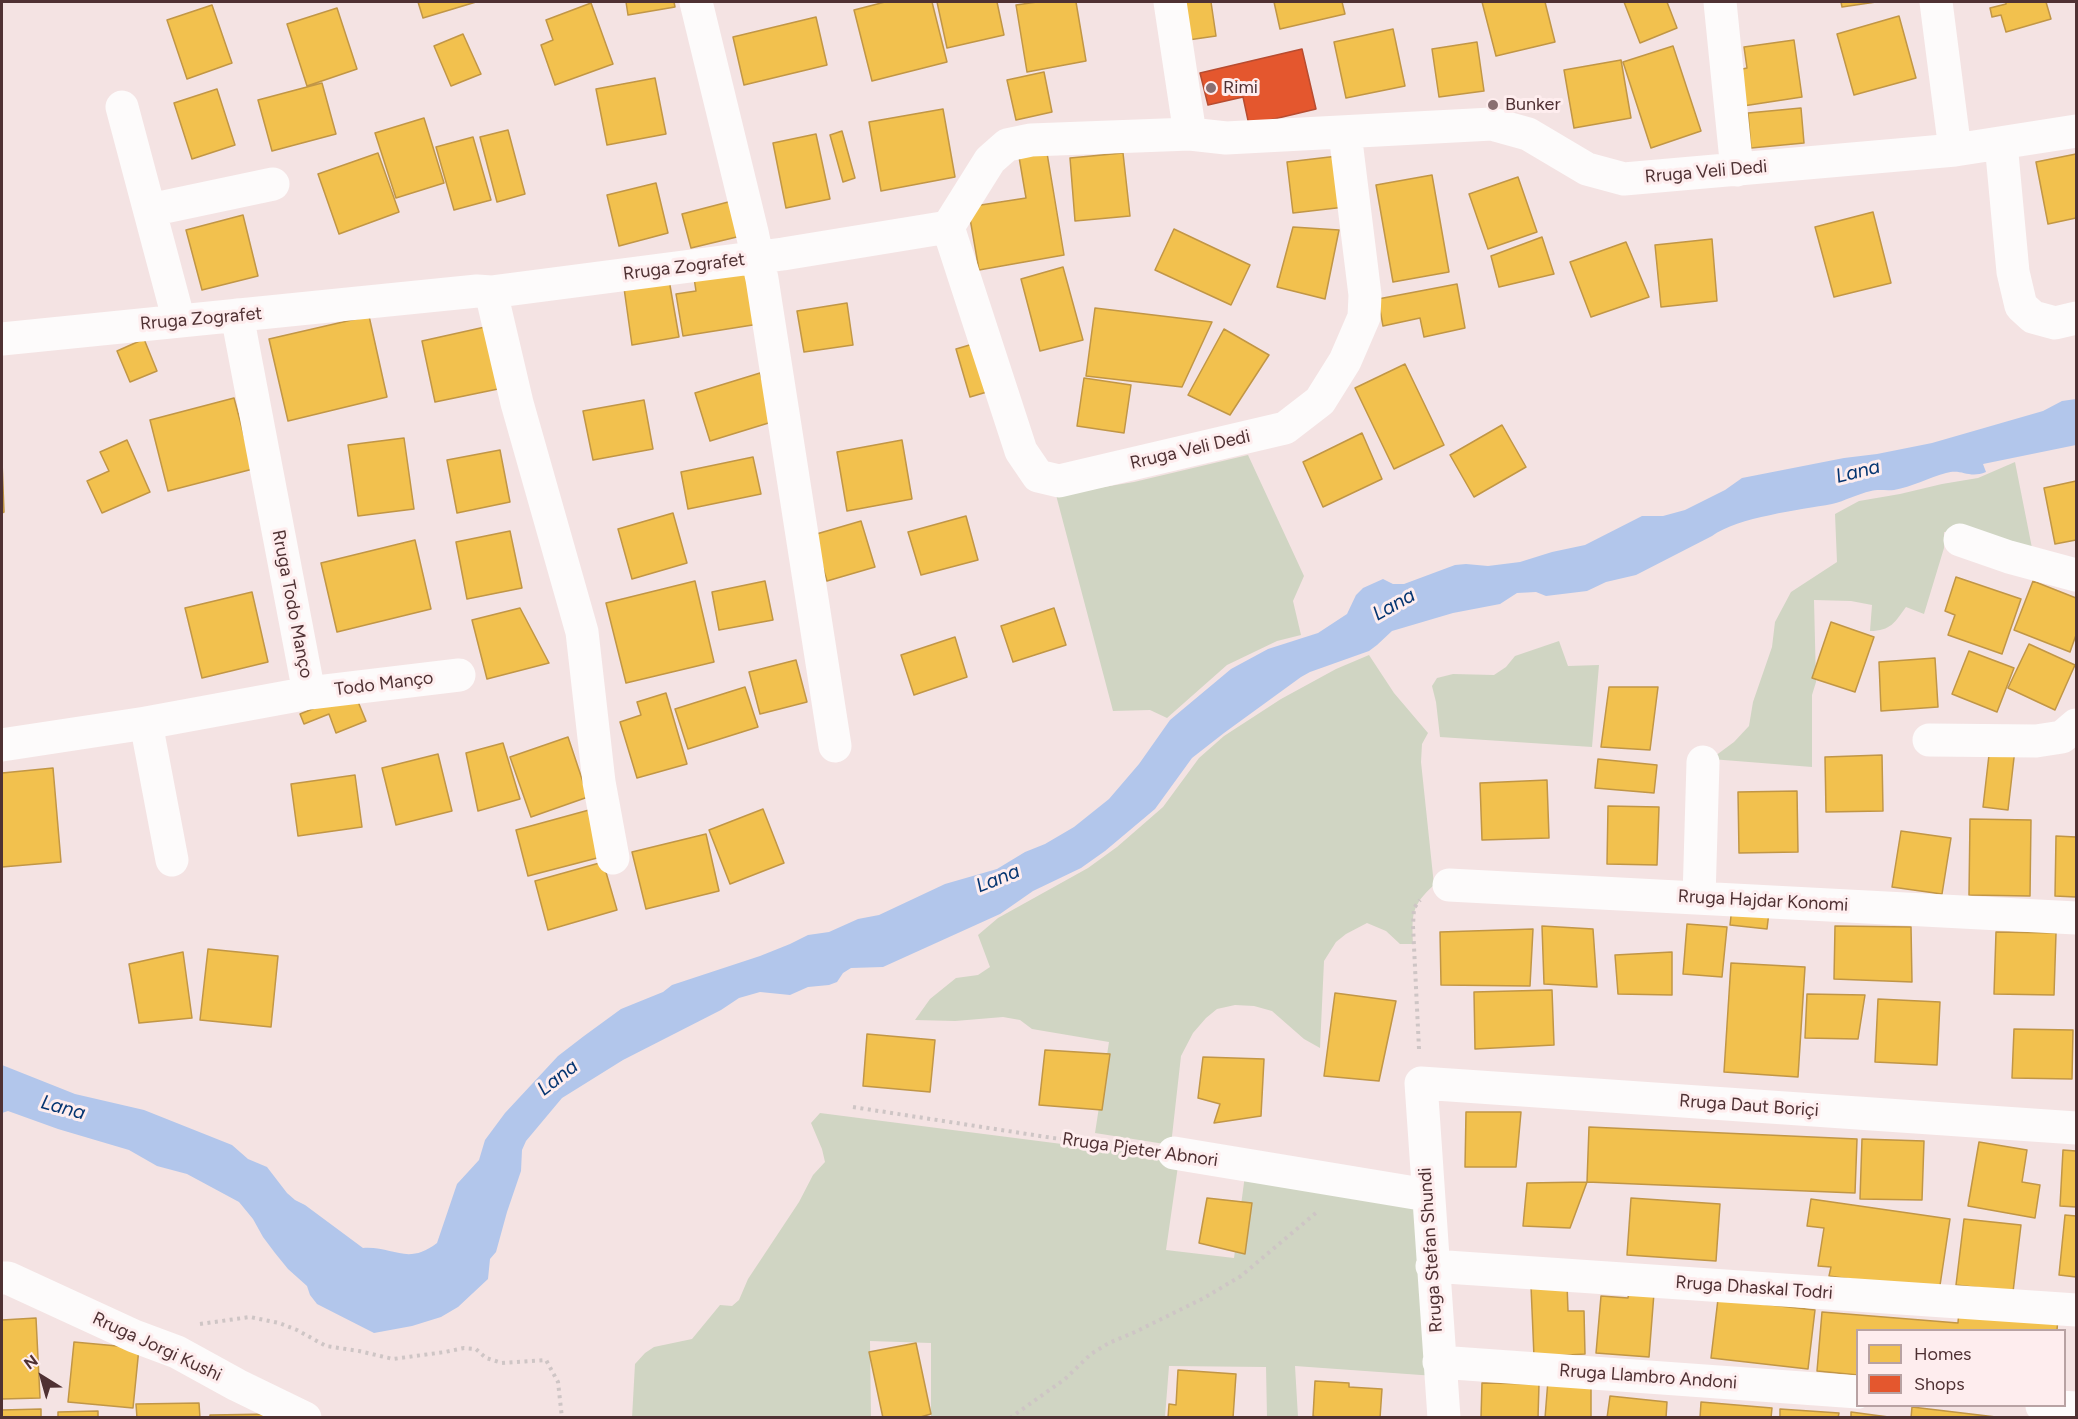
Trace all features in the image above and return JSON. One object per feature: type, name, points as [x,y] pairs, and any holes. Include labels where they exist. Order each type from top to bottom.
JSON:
[{"type":"street","points":[[696,2],[762,279],[835,746]]},
{"type":"street","points":[[948,227],[990,160],[1007,145],[1032,140],[1190,134],[1170,2]]},
{"type":"street","points":[[1720,2],[1737,170]]},
{"type":"street","points":[[1936,2],[1954,150]]},
{"type":"street","points":[[122,107],[179,321]]},
{"type":"street","name":"Rruga Veli Dedi","points":[[1190,134],[1226,138],[1492,124],[1527,134],[1587,169],[1624,179],[1954,150],[2076,131]]},
{"type":"street","name":"Rruga Veli Dedi","points":[[948,227],[1021,451],[1038,476],[1059,481],[1274,431],[1285,428],[1320,401],[1345,361],[1364,317],[1365,296],[1345,133]]},
{"type":"street","points":[[2001,143],[2013,272],[2021,306],[2033,317],[2066,321]]},
{"type":"street","points":[[150,210],[273,184]]},
{"type":"street","name":"Rruga Zografet","points":[[2,339],[477,291],[491,292],[756,257],[948,227]]},
{"type":"street","points":[[491,292],[517,403],[582,632],[598,782],[613,858]]},
{"type":"street","name":"Rruga Todo Manço","points":[[2,745],[146,723],[309,693],[237,315]]},
{"type":"street","points":[[1960,540],[2009,557],[2076,575]]},
{"type":"street","name":"Todo Manço","points":[[309,693],[459,675]]},
{"type":"street","points":[[146,723],[172,860]]},
{"type":"street","points":[[1929,740],[2036,741],[2062,737],[2076,725]]},
{"type":"street","points":[[1699,898],[1702,762]]},
{"type":"street","name":"Rruga Hajdar Konomi","points":[[1449,885],[2076,918]]},
{"type":"street","name":"Rruga Daut Boriçi","points":[[1421,1083],[2076,1128]]},
{"type":"street","name":"Rruga Stefan Shundi","points":[[1421,1083],[1444,1418]]},
{"type":"street","name":"Rruga Pjeter Abnori","points":[[1174,1153],[1427,1195]]},
{"type":"street","name":"Rruga Dhaskal Todri","points":[[1432,1266],[2076,1310]]},
{"type":"street","name":"Rruga Jorgi Kushi","points":[[4,1273],[134,1336],[177,1352],[305,1418]]},
{"type":"street","name":"Rruga Llambro Andoni","points":[[1439,1362],[1856,1392]]},
{"type":"street","points":[[2059,1407],[2076,1408]]},
{"type":"path","points":[[1421,1083],[1413,944],[1414,908],[1434,885],[1449,885]]},
{"type":"path","name":"Rruga Pjeter Abnori","points":[[853,1107],[1053,1138],[1174,1153]]},
{"type":"path","points":[[1010,1418],[1065,1379],[1091,1354],[1109,1343],[1204,1298],[1241,1276],[1330,1202],[1347,1181]]},
{"type":"path","points":[[190,1326],[250,1317],[279,1323],[326,1346],[393,1359],[464,1348],[476,1349],[486,1358],[502,1363],[546,1360],[558,1382],[562,1418]]},
{"type":"green space","points":[[1248,455],[1304,576],[1293,601],[1301,635],[1277,641],[1227,665],[1167,718],[1150,710],[1113,711],[1056,495],[1134,482]]},
{"type":"green space","points":[[2015,462],[2033,553],[1944,532],[1944,548],[1924,614],[1906,607],[1888,627],[1877,631],[1870,631],[1872,605],[1851,601],[1814,600],[1816,682],[1812,695],[1812,767],[1711,759],[1734,742],[1749,726],[1753,702],[1772,647],[1775,622],[1791,592],[1837,562],[1835,514],[1859,501],[1978,478]]},
{"type":"green space","points":[[1559,641],[1568,666],[1599,665],[1592,747],[1440,737],[1432,686],[1437,678],[1453,674],[1494,675],[1506,667],[1515,656]]},
{"type":"green space","points":[[1369,655],[1394,693],[1428,733],[1422,744],[1421,762],[1434,885],[1414,911],[1413,944],[1400,944],[1386,931],[1367,923],[1336,942],[1324,961],[1320,1048],[1304,1039],[1272,1011],[1254,1006],[1235,1005],[1217,1009],[1193,1033],[1181,1056],[1171,1145],[1095,1133],[1109,1042],[1032,1029],[1020,1020],[1003,1017],[955,1021],[915,1020],[930,999],[956,978],[978,975],[990,967],[978,935],[998,918],[1088,868],[1117,847],[1163,807],[1199,758],[1224,736],[1281,699],[1336,669]]},
{"type":"green space","points":[[820,1113],[1179,1159],[1166,1250],[1234,1258],[1245,1175],[1414,1203],[1435,1376],[1295,1366],[1298,1417],[1267,1417],[1266,1367],[1169,1366],[1165,1417],[931,1417],[931,1343],[870,1341],[871,1417],[632,1418],[635,1364],[654,1347],[692,1339],[720,1305],[732,1306],[739,1300],[748,1279],[799,1202],[813,1175],[825,1162],[811,1123]]},
{"type":"water","name":"Lana","points":[[2076,399],[2076,445],[1983,464],[1986,472],[1980,474],[1952,472],[1901,489],[1874,490],[1832,504],[1753,519],[1723,529],[1636,575],[1606,582],[1587,591],[1546,596],[1536,592],[1517,593],[1500,604],[1453,613],[1392,631],[1369,651],[1301,677],[1192,758],[1155,809],[1081,868],[1033,891],[1000,914],[883,967],[851,968],[843,973],[837,982],[808,987],[790,995],[760,992],[739,998],[721,1010],[623,1060],[562,1098],[526,1141],[522,1150],[521,1171],[496,1252],[490,1259],[488,1279],[458,1307],[441,1317],[412,1326],[374,1333],[317,1304],[307,1286],[288,1269],[275,1253],[239,1202],[187,1174],[157,1166],[129,1150],[8,1111],[2,1113],[2,1065],[75,1094],[144,1110],[232,1145],[248,1159],[267,1167],[295,1200],[363,1248],[409,1254],[426,1250],[437,1243],[457,1184],[479,1160],[485,1140],[505,1113],[558,1056],[621,1009],[663,992],[672,985],[760,956],[808,935],[829,932],[858,919],[879,915],[945,884],[997,869],[1025,852],[1045,844],[1074,827],[1109,799],[1139,764],[1170,720],[1231,669],[1268,649],[1318,633],[1347,614],[1356,595],[1363,588],[1383,579],[1393,584],[1404,584],[1455,565],[1488,566],[1520,562],[1585,545],[1642,516],[1663,516],[1685,510],[1725,490],[1742,478],[1932,443],[2043,411],[2062,401]]},
{"type":"building: Homes","points":[[418,2],[476,2],[423,18]]},
{"type":"building: Homes","points":[[626,2],[674,2],[675,7],[628,15]]},
{"type":"building: Homes","points":[[885,2],[932,2],[947,62],[872,81],[854,10]]},
{"type":"building: Homes","points":[[937,2],[997,2],[1004,35],[947,48]]},
{"type":"building: Homes","points":[[1037,2],[1076,2],[1086,61],[1027,72],[1016,5]]},
{"type":"building: Homes","points":[[1183,2],[1211,2],[1216,36],[1188,40]]},
{"type":"building: Homes","points":[[1274,2],[1342,2],[1345,14],[1280,29]]},
{"type":"building: Homes","points":[[1482,2],[1545,2],[1555,42],[1496,56]]},
{"type":"building: Homes","points":[[1624,2],[1667,2],[1677,28],[1640,43]]},
{"type":"building: Homes","points":[[1841,2],[1876,2],[1842,7]]},
{"type":"building: Homes","points":[[2006,2],[2046,2],[2051,19],[2006,32],[2001,15],[1992,17],[1990,8],[2006,4]]},
{"type":"building: Homes","points":[[591,3],[613,64],[555,85],[541,45],[553,40],[546,20]]},
{"type":"building: Homes","points":[[212,5],[232,63],[187,79],[167,20]]},
{"type":"building: Homes","points":[[337,8],[357,69],[307,86],[287,24]]},
{"type":"building: Homes","points":[[1899,16],[1916,78],[1854,95],[1837,34]]},
{"type":"building: Homes","points":[[816,17],[827,65],[744,85],[733,37]]},
{"type":"building: Homes","points":[[1393,29],[1405,86],[1346,98],[1334,42]]},
{"type":"building: Homes","points":[[463,34],[481,74],[451,86],[434,46]]},
{"type":"building: Homes","points":[[1794,40],[1802,97],[1743,106],[1738,70],[1747,68],[1744,47]]},
{"type":"building: Homes","points":[[1477,42],[1484,91],[1439,97],[1432,49]]},
{"type":"building: Homes","points":[[1673,46],[1701,131],[1651,148],[1623,62]]},
{"type":"building: Homes","points":[[1621,60],[1631,118],[1574,128],[1564,70]]},
{"type":"building: Homes","points":[[1044,72],[1052,112],[1016,120],[1007,80]]},
{"type":"building: Homes","points":[[655,78],[666,134],[607,145],[596,89]]},
{"type":"building: Homes","points":[[322,83],[336,134],[272,151],[258,100]]},
{"type":"building: Homes","points":[[217,89],[235,145],[192,159],[174,103]]},
{"type":"building: Homes","points":[[1801,108],[1804,143],[1751,148],[1748,113]]},
{"type":"building: Homes","points":[[943,109],[955,177],[881,191],[869,122]]},
{"type":"building: Homes","points":[[424,118],[444,183],[396,198],[375,133]]},
{"type":"building: Homes","points":[[508,130],[525,194],[497,202],[480,137]]},
{"type":"building: Homes","points":[[842,131],[855,178],[843,182],[830,135]]},
{"type":"building: Homes","points":[[816,134],[830,199],[786,208],[773,143]]},
{"type":"building: Homes","points":[[473,137],[491,200],[454,210],[436,147]]},
{"type":"building: Homes","points":[[1046,147],[1064,255],[979,270],[968,207],[1026,198],[1018,151]]},
{"type":"building: Homes","points":[[378,153],[399,212],[339,234],[318,174]]},
{"type":"building: Homes","points":[[1123,153],[1130,216],[1075,221],[1070,158]]},
{"type":"building: Homes","points":[[2076,154],[2076,218],[2048,224],[2036,162]]},
{"type":"building: Homes","points":[[1338,156],[1345,207],[1293,213],[1287,162]]},
{"type":"building: Homes","points":[[1432,175],[1449,272],[1393,282],[1376,185]]},
{"type":"building: Homes","points":[[1518,177],[1537,232],[1488,249],[1469,194]]},
{"type":"building: Homes","points":[[656,183],[668,233],[619,246],[607,195]]},
{"type":"building: Homes","points":[[732,201],[741,236],[691,248],[682,214]]},
{"type":"building: Homes","points":[[1873,212],[1891,283],[1834,297],[1815,227]]},
{"type":"building: Homes","points":[[243,215],[258,276],[202,290],[186,230]]},
{"type":"building: Homes","points":[[1293,227],[1339,230],[1325,299],[1277,287]]},
{"type":"building: Homes","points":[[1174,229],[1250,265],[1231,305],[1155,270]]},
{"type":"building: Homes","points":[[1542,237],[1554,274],[1499,287],[1491,256]]},
{"type":"building: Homes","points":[[1712,239],[1717,301],[1661,307],[1655,245]]},
{"type":"building: Homes","points":[[1626,242],[1649,297],[1591,317],[1570,262]]},
{"type":"building: Homes","points":[[1063,267],[1083,340],[1040,351],[1021,279]]},
{"type":"building: Homes","points":[[751,269],[759,324],[683,336],[676,294],[696,291],[694,278]]},
{"type":"building: Homes","points":[[668,274],[679,337],[632,345],[623,281]]},
{"type":"building: Homes","points":[[1457,284],[1465,328],[1424,337],[1420,318],[1383,326],[1378,299]]},
{"type":"building: Homes","points":[[847,303],[853,345],[804,352],[797,311]]},
{"type":"building: Homes","points":[[1095,308],[1212,322],[1182,387],[1086,376]]},
{"type":"building: Homes","points":[[369,316],[387,397],[288,421],[269,339]]},
{"type":"building: Homes","points":[[485,327],[498,389],[435,402],[422,341]]},
{"type":"building: Homes","points":[[1224,329],[1269,355],[1230,415],[1188,395]]},
{"type":"building: Homes","points":[[144,339],[157,371],[130,382],[117,351]]},
{"type":"building: Homes","points":[[983,341],[997,389],[970,397],[956,349]]},
{"type":"building: Homes","points":[[1405,364],[1444,445],[1394,469],[1355,388]]},
{"type":"building: Homes","points":[[760,373],[775,421],[710,441],[695,393]]},
{"type":"building: Homes","points":[[1084,378],[1131,385],[1124,433],[1077,426]]},
{"type":"building: Homes","points":[[234,398],[253,469],[168,491],[150,420]]},
{"type":"building: Homes","points":[[644,400],[653,449],[593,460],[583,411]]},
{"type":"building: Homes","points":[[1502,425],[1526,467],[1474,497],[1450,455]]},
{"type":"building: Homes","points":[[1362,433],[1382,479],[1323,507],[1303,462]]},
{"type":"building: Homes","points":[[404,438],[414,509],[358,516],[348,445]]},
{"type":"building: Homes","points":[[127,440],[150,492],[102,513],[87,481],[109,471],[100,452]]},
{"type":"building: Homes","points":[[902,440],[912,499],[847,511],[837,452]]},
{"type":"building: Homes","points":[[500,450],[510,502],[457,513],[447,460]]},
{"type":"building: Homes","points":[[753,457],[761,494],[688,509],[681,472]]},
{"type":"building: Homes","points":[[2,461],[4,512],[2,513]]},
{"type":"building: Homes","points":[[2076,481],[2076,540],[2055,544],[2044,488]]},
{"type":"building: Homes","points":[[673,513],[687,563],[632,579],[618,529]]},
{"type":"building: Homes","points":[[966,516],[978,560],[921,575],[908,532]]},
{"type":"building: Homes","points":[[861,521],[875,567],[827,581],[813,535]]},
{"type":"building: Homes","points":[[510,531],[522,588],[467,599],[456,542]]},
{"type":"building: Homes","points":[[415,540],[431,609],[337,632],[321,563]]},
{"type":"building: Homes","points":[[1956,577],[2021,599],[2002,654],[1948,635],[1955,615],[1945,611]]},
{"type":"building: Homes","points":[[695,581],[714,662],[626,683],[606,603]]},
{"type":"building: Homes","points":[[765,581],[773,620],[719,630],[712,592]]},
{"type":"building: Homes","points":[[2033,581],[2076,598],[2076,635],[2070,652],[2014,630]]},
{"type":"building: Homes","points":[[252,592],[268,662],[202,678],[185,608]]},
{"type":"building: Homes","points":[[520,608],[549,663],[487,679],[472,620]]},
{"type":"building: Homes","points":[[1054,608],[1066,645],[1013,662],[1001,626]]},
{"type":"building: Homes","points":[[1831,622],[1874,637],[1855,692],[1812,678]]},
{"type":"building: Homes","points":[[955,637],[967,677],[914,695],[901,655]]},
{"type":"building: Homes","points":[[2029,644],[2075,665],[2055,710],[2008,688]]},
{"type":"building: Homes","points":[[1969,651],[2014,668],[1997,712],[1952,694]]},
{"type":"building: Homes","points":[[1935,658],[1938,707],[1881,711],[1879,662]]},
{"type":"building: Homes","points":[[796,660],[807,702],[760,714],[749,672]]},
{"type":"building: Homes","points":[[745,687],[758,727],[688,749],[675,709]]},
{"type":"building: Homes","points":[[1609,687],[1658,687],[1650,750],[1601,747]]},
{"type":"building: Homes","points":[[354,692],[366,721],[336,733],[329,714],[304,724],[300,714]]},
{"type":"building: Homes","points":[[666,693],[687,764],[637,778],[620,722],[641,715],[637,702]]},
{"type":"building: Homes","points":[[568,737],[588,797],[531,817],[510,757]]},
{"type":"building: Homes","points":[[503,743],[520,799],[478,811],[466,753]]},
{"type":"building: Homes","points":[[1990,746],[2015,749],[2008,810],[1983,807]]},
{"type":"building: Homes","points":[[438,754],[452,811],[396,825],[382,768]]},
{"type":"building: Homes","points":[[1882,755],[1883,811],[1826,812],[1825,757]]},
{"type":"building: Homes","points":[[1598,759],[1657,765],[1654,793],[1595,788]]},
{"type":"building: Homes","points":[[53,768],[61,862],[2,867],[2,773]]},
{"type":"building: Homes","points":[[355,775],[362,827],[298,836],[291,784]]},
{"type":"building: Homes","points":[[1547,780],[1549,838],[1482,840],[1480,783]]},
{"type":"building: Homes","points":[[1797,791],[1798,852],[1739,853],[1738,792]]},
{"type":"building: Homes","points":[[1608,806],[1659,807],[1657,865],[1607,864]]},
{"type":"building: Homes","points":[[763,809],[784,863],[730,884],[709,830]]},
{"type":"building: Homes","points":[[589,810],[601,857],[528,876],[516,830]]},
{"type":"building: Homes","points":[[1970,819],[2031,820],[2030,896],[1969,895]]},
{"type":"building: Homes","points":[[1901,831],[1951,838],[1942,894],[1892,887]]},
{"type":"building: Homes","points":[[706,834],[719,891],[646,909],[632,852]]},
{"type":"building: Homes","points":[[2056,836],[2076,837],[2076,897],[2055,896]]},
{"type":"building: Homes","points":[[603,862],[617,910],[548,930],[535,881]]},
{"type":"building: Homes","points":[[1732,907],[1769,912],[1767,929],[1730,925]]},
{"type":"building: Homes","points":[[1687,924],[1727,927],[1722,977],[1683,974]]},
{"type":"building: Homes","points":[[1542,926],[1593,929],[1597,987],[1544,984]]},
{"type":"building: Homes","points":[[1835,926],[1911,927],[1912,982],[1834,979]]},
{"type":"building: Homes","points":[[1533,929],[1530,986],[1441,985],[1440,932]]},
{"type":"building: Homes","points":[[1996,932],[2056,933],[2054,995],[1994,994]]},
{"type":"building: Homes","points":[[208,949],[278,956],[271,1027],[200,1020]]},
{"type":"building: Homes","points":[[183,952],[192,1018],[139,1023],[129,964]]},
{"type":"building: Homes","points":[[1672,952],[1672,995],[1618,994],[1615,955]]},
{"type":"building: Homes","points":[[1731,963],[1805,967],[1798,1077],[1724,1072]]},
{"type":"building: Homes","points":[[1552,990],[1554,1045],[1475,1049],[1474,992]]},
{"type":"building: Homes","points":[[1335,993],[1396,1001],[1379,1081],[1324,1076]]},
{"type":"building: Homes","points":[[1807,994],[1865,995],[1858,1039],[1805,1038]]},
{"type":"building: Homes","points":[[1878,999],[1940,1002],[1937,1065],[1875,1062]]},
{"type":"building: Homes","points":[[2014,1029],[2073,1030],[2072,1079],[2012,1078]]},
{"type":"building: Homes","points":[[867,1034],[935,1040],[930,1092],[863,1086]]},
{"type":"building: Homes","points":[[1045,1050],[1110,1054],[1102,1110],[1039,1105]]},
{"type":"building: Homes","points":[[1203,1057],[1264,1059],[1261,1116],[1214,1123],[1220,1104],[1198,1098]]},
{"type":"building: Homes","points":[[1466,1112],[1521,1112],[1516,1167],[1465,1167]]},
{"type":"building: Homes","points":[[1589,1127],[1857,1139],[1855,1193],[1587,1182]]},
{"type":"building: Homes","points":[[1862,1139],[1924,1141],[1922,1200],[1860,1199]]},
{"type":"building: Homes","points":[[1979,1142],[2027,1150],[2022,1182],[2040,1185],[2035,1218],[1968,1206]]},
{"type":"building: Homes","points":[[2063,1150],[2076,1151],[2076,1207],[2060,1206]]},
{"type":"building: Homes","points":[[1587,1182],[1570,1228],[1523,1226],[1527,1183]]},
{"type":"building: Homes","points":[[1207,1198],[1252,1203],[1245,1254],[1199,1243]]},
{"type":"building: Homes","points":[[1631,1198],[1720,1204],[1716,1261],[1627,1255]]},
{"type":"building: Homes","points":[[1811,1199],[1950,1219],[1939,1292],[1829,1276],[1831,1267],[1818,1266],[1824,1228],[1807,1226]]},
{"type":"building: Homes","points":[[2065,1215],[2076,1216],[2076,1277],[2059,1275]]},
{"type":"building: Homes","points":[[1964,1219],[2021,1225],[2013,1292],[1956,1285]]},
{"type":"building: Homes","points":[[1567,1284],[1568,1311],[1584,1311],[1585,1354],[1534,1357],[1531,1286]]},
{"type":"building: Homes","points":[[1629,1291],[1654,1293],[1649,1357],[1596,1353],[1601,1296],[1628,1298]]},
{"type":"building: Homes","points":[[1718,1299],[1815,1310],[1808,1369],[1711,1358]]},
{"type":"building: Homes","points":[[1959,1310],[2058,1318],[2057,1329],[1856,1329],[1856,1375],[1817,1371],[1822,1312],[1958,1323]]},
{"type":"building: Homes","points":[[36,1318],[40,1398],[2,1399],[2,1320]]},
{"type":"building: Homes","points":[[74,1342],[139,1348],[133,1408],[68,1402]]},
{"type":"building: Homes","points":[[916,1343],[931,1414],[917,1418],[883,1418],[869,1352]]},
{"type":"building: Homes","points":[[1178,1370],[1236,1374],[1233,1418],[1168,1418],[1169,1404],[1176,1405]]},
{"type":"building: Homes","points":[[1548,1380],[1591,1381],[1591,1418],[1545,1418]]},
{"type":"building: Homes","points":[[1315,1381],[1349,1383],[1349,1387],[1382,1389],[1380,1418],[1318,1418],[1313,1416]]},
{"type":"building: Homes","points":[[1482,1383],[1539,1384],[1538,1418],[1481,1418]]},
{"type":"building: Homes","points":[[1610,1396],[1667,1402],[1666,1418],[1607,1418]]},
{"type":"building: Homes","points":[[1701,1402],[1772,1408],[1771,1418],[1700,1418]]},
{"type":"building: Homes","points":[[199,1403],[200,1418],[137,1418],[136,1404]]},
{"type":"building: Homes","points":[[1912,1407],[1996,1417],[1911,1418]]},
{"type":"building: Homes","points":[[41,1409],[41,1418],[2,1418],[2,1410]]},
{"type":"building: Homes","points":[[1780,1409],[1839,1413],[1838,1418],[1780,1418]]},
{"type":"building: Homes","points":[[98,1411],[98,1418],[58,1418],[58,1412]]},
{"type":"building: Homes","points":[[1851,1412],[1896,1418],[1851,1418]]},
{"type":"building: Homes","points":[[274,1414],[274,1418],[210,1418],[210,1415]]},
{"type":"building: Shops","points":[[1302,49],[1316,109],[1249,125],[1243,97],[1208,105],[1200,73]]},
{"type":"place","name":"Rimi","points":[[1211,88]]},
{"type":"place","name":"Bunker","points":[[1493,105]]}]
